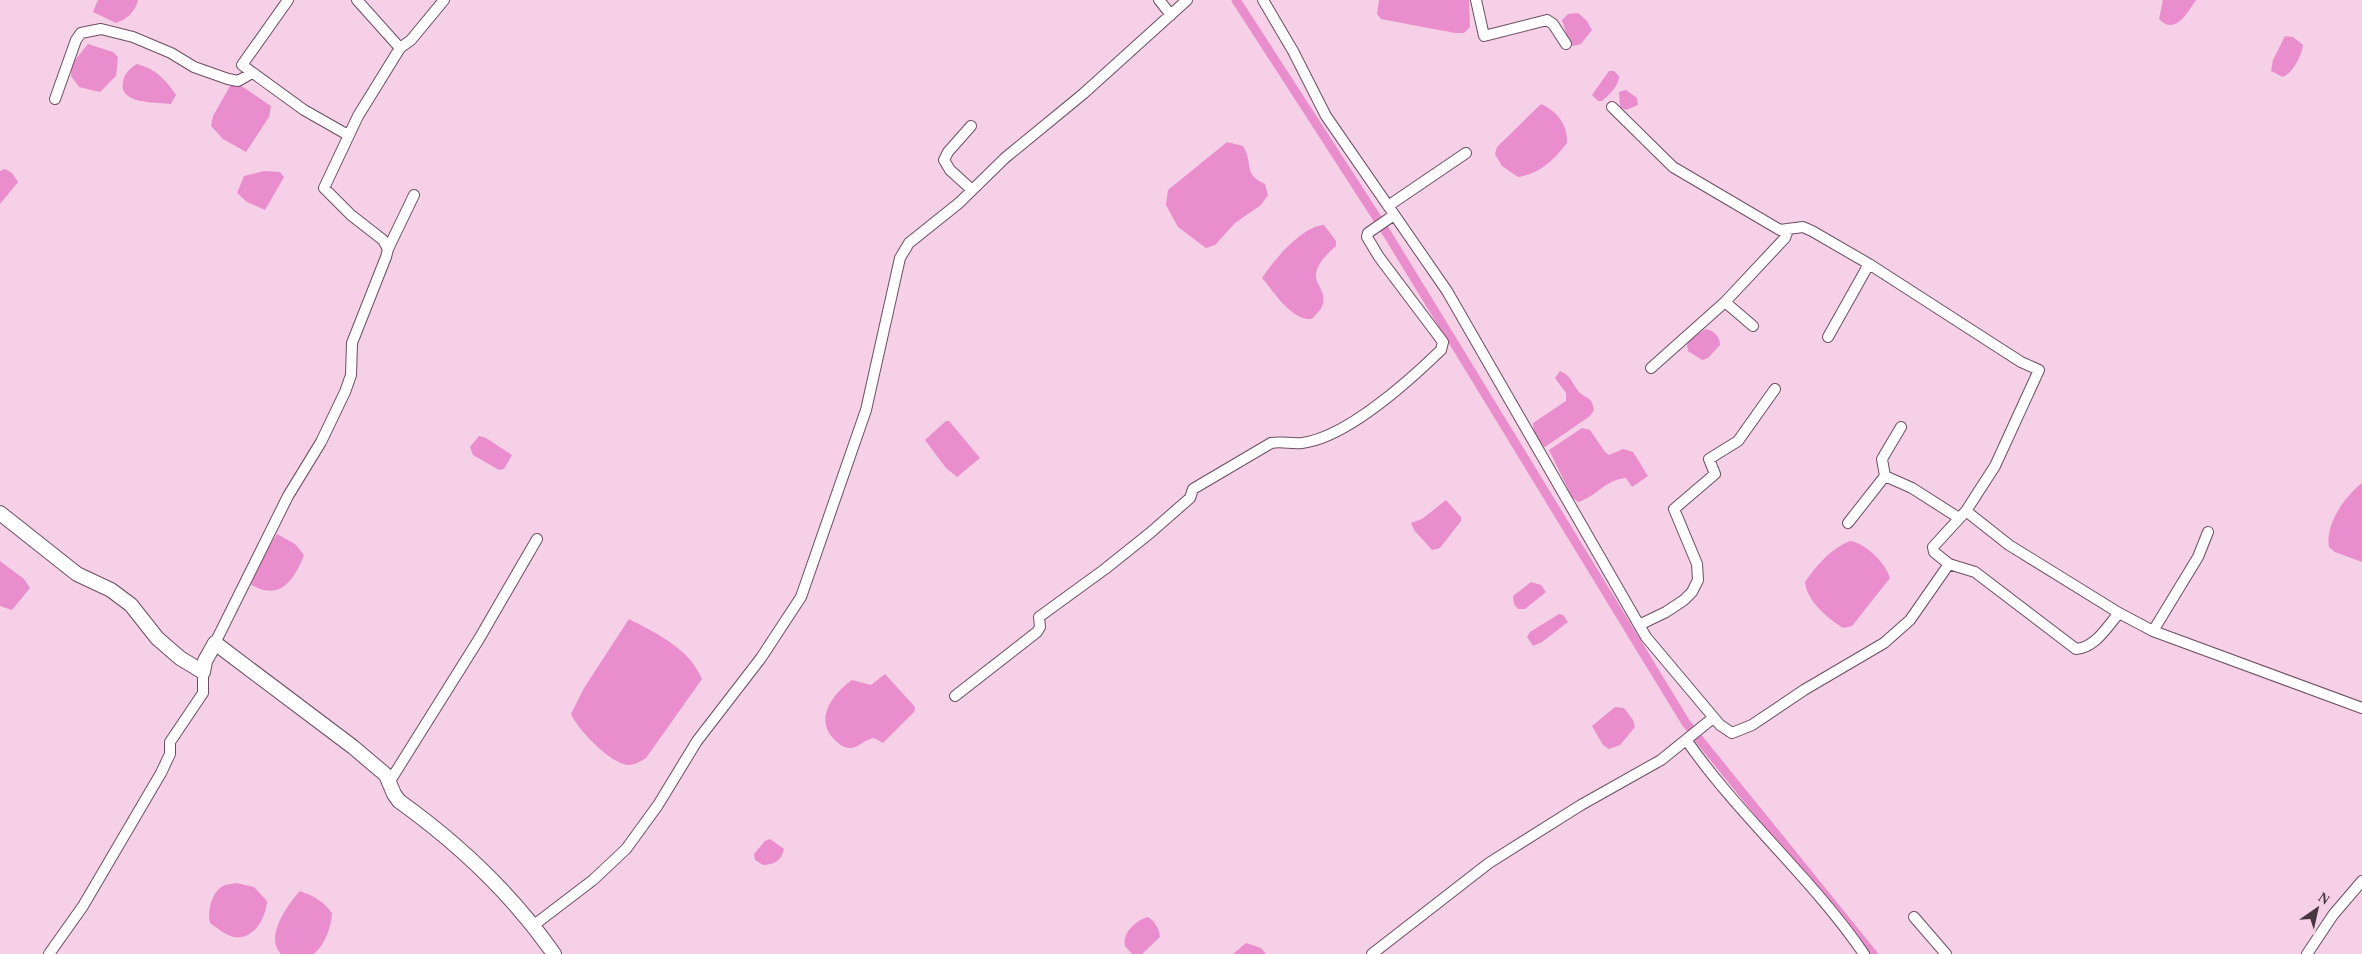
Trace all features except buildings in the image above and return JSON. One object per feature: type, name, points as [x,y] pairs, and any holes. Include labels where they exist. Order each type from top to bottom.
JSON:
[{"type":"street","points":[[288,0],[242,65],[304,110],[348,135]]},
{"type":"street","points":[[357,0],[400,48]]},
{"type":"street","points":[[388,249],[383,240],[351,216],[324,188],[348,135],[400,48],[411,40],[444,0]]},
{"type":"street","points":[[1159,0],[1171,15]]},
{"type":"street","points":[[534,925],[593,880],[626,849],[658,805],[697,741],[761,658],[801,597],[866,410],[900,258],[909,244],[960,203],[1005,158],[1083,94],[1187,0]]},
{"type":"street","points":[[1264,0],[1293,51],[1326,116],[1389,213],[1447,291],[1646,637],[1713,718],[1732,733],[1752,725],[1804,690],[1884,643],[1910,620],[1949,564]]},
{"type":"street","points":[[1476,0],[1484,36],[1547,20],[1553,24],[1566,44]]},
{"type":"street","points":[[55,99],[76,40],[81,33],[101,29],[132,37],[171,53],[194,67],[228,79],[238,81],[252,73]]},
{"type":"street","points":[[1612,107],[1673,167],[1780,230],[1803,228],[1812,231],[1869,264],[2021,362],[2039,370],[1995,466],[1962,515],[1933,547],[1934,552],[1949,564],[1975,572],[2076,649],[2084,648],[2097,640],[2118,613]]},
{"type":"street","points":[[972,126],[948,152],[944,160],[950,170],[972,190]]},
{"type":"street","points":[[955,696],[1037,632],[1040,628],[1039,616],[1105,569],[1150,533],[1190,498],[1193,489],[1271,443],[1281,441],[1302,443],[1341,429],[1384,399],[1442,350],[1443,342],[1379,257],[1367,237],[1389,213],[1466,153]]},
{"type":"street","points":[[49,954],[83,906],[161,773],[170,754],[170,742],[203,693],[205,661],[279,512],[321,442],[346,392],[351,375],[352,343],[388,249],[414,195]]},
{"type":"street","points":[[1651,368],[1725,302],[1785,238],[1788,230]]},
{"type":"street","points":[[1828,337],[1869,264]]},
{"type":"street","points":[[1725,302],[1753,326]]},
{"type":"street","points":[[1639,625],[1666,612],[1692,592],[1698,580],[1697,564],[1674,509],[1715,474],[1709,459],[1738,441],[1775,389]]},
{"type":"street","points":[[1848,523],[1885,476],[1882,459],[1900,426]]},
{"type":"street","points":[[1885,476],[1962,515],[2118,613],[2153,631],[2362,708]]},
{"type":"street","points":[[0,513],[77,574],[112,590],[131,605],[157,638],[180,658],[203,672]]},
{"type":"street","points":[[2153,631],[2198,557],[2208,532]]},
{"type":"street","points":[[390,781],[479,640],[537,539]]},
{"type":"street","points":[[215,643],[353,747],[386,775],[399,801],[466,853],[534,925],[554,954]]},
{"type":"street","points":[[1372,954],[1490,863],[1590,800],[1661,760],[1713,718]]},
{"type":"street","points":[[1689,738],[1727,793],[1837,919],[1864,954]]},
{"type":"street","points":[[2307,954],[2332,915],[2362,881]]},
{"type":"street","points":[[1914,917],[1946,954]]},
{"type":"shaded area","points":[[98,0],[138,0],[130,15],[116,23],[93,12]]},
{"type":"shaded area","points":[[1379,0],[1469,0],[1470,27],[1464,33],[1455,33],[1381,19],[1377,14]]},
{"type":"shaded area","points":[[2163,0],[2196,0],[2180,21],[2170,25],[2165,24],[2159,19]]},
{"type":"shaded area","points":[[1578,13],[1587,21],[1592,30],[1581,44],[1573,46],[1568,39],[1562,20],[1568,14]]},
{"type":"shaded area","points":[[2285,36],[2293,37],[2303,45],[2296,63],[2290,72],[2283,77],[2271,71],[2273,60]]},
{"type":"shaded area","points":[[88,44],[113,52],[118,57],[116,76],[100,92],[79,87],[71,76],[72,64]]},
{"type":"shaded area","points":[[137,64],[155,72],[168,85],[176,95],[171,104],[141,101],[127,95],[123,89],[123,82],[128,72]]},
{"type":"shaded area","points":[[1609,71],[1614,71],[1619,76],[1619,80],[1605,99],[1598,101],[1592,95]]},
{"type":"shaded area","points":[[237,83],[271,106],[269,117],[246,152],[223,139],[211,126],[213,116],[230,86]]},
{"type":"shaded area","points":[[1626,90],[1637,98],[1638,105],[1626,110],[1620,107],[1619,92]]},
{"type":"shaded area","points":[[1541,104],[1560,119],[1566,130],[1567,143],[1546,165],[1533,173],[1518,177],[1502,166],[1495,154],[1497,147]]},
{"type":"shaded area","points":[[1227,142],[1243,146],[1253,176],[1265,184],[1268,195],[1261,205],[1235,223],[1215,245],[1206,248],[1178,227],[1166,205],[1168,190]]},
{"type":"shaded area","points":[[5,169],[12,173],[18,182],[0,204],[0,171]]},
{"type":"shaded area","points":[[264,171],[280,172],[284,177],[265,210],[247,202],[237,193],[244,176]]},
{"type":"shaded area","points":[[1324,225],[1336,241],[1336,246],[1324,258],[1318,267],[1316,275],[1324,299],[1321,308],[1312,319],[1305,318],[1291,311],[1262,278],[1281,254],[1298,238],[1315,227]]},
{"type":"shaded area","points":[[1706,329],[1716,334],[1720,345],[1708,358],[1702,360],[1688,351],[1687,345],[1690,339]]},
{"type":"shaded area","points":[[1560,371],[1569,378],[1579,392],[1590,400],[1594,410],[1590,416],[1545,447],[1536,437],[1533,423],[1566,401],[1566,393],[1555,378]]},
{"type":"shaded area","points":[[946,421],[949,421],[980,458],[957,477],[946,468],[925,440]]},
{"type":"shaded area","points":[[1582,428],[1590,430],[1609,455],[1623,449],[1633,452],[1648,476],[1632,487],[1626,478],[1613,481],[1578,502],[1572,497],[1549,450]]},
{"type":"shaded area","points":[[479,436],[486,438],[512,455],[504,469],[499,470],[473,455],[470,447]]},
{"type":"shaded area","points":[[2362,483],[2362,562],[2335,552],[2329,547],[2329,539],[2330,530],[2337,512]]},
{"type":"shaded area","points":[[1446,500],[1461,517],[1461,521],[1440,548],[1432,550],[1414,530],[1411,523],[1422,519]]},
{"type":"shaded area","points":[[277,534],[295,544],[304,555],[295,574],[283,587],[267,591],[247,582]]},
{"type":"shaded area","points":[[1850,541],[1869,550],[1880,561],[1890,578],[1852,626],[1843,628],[1814,603],[1805,582],[1824,558],[1836,548]]},
{"type":"shaded area","points":[[0,561],[24,579],[30,588],[12,610],[0,606]]},
{"type":"shaded area","points":[[1531,582],[1541,585],[1546,592],[1525,609],[1518,609],[1514,604],[1513,596]]},
{"type":"shaded area","points":[[1559,614],[1563,615],[1568,622],[1542,642],[1533,646],[1527,637],[1530,632]]},
{"type":"shaded area","points":[[629,619],[661,636],[681,651],[697,668],[702,679],[646,758],[635,764],[628,765],[612,758],[595,745],[571,714],[584,688]]},
{"type":"shaded area","points":[[885,674],[915,707],[914,712],[883,743],[874,738],[852,748],[842,746],[829,733],[826,725],[828,708],[832,700],[852,680],[871,685]]},
{"type":"shaded area","points":[[1615,707],[1624,708],[1633,720],[1635,727],[1620,745],[1609,749],[1603,745],[1592,726]]},
{"type":"shaded area","points":[[770,839],[784,849],[783,853],[777,861],[763,865],[755,860],[754,854],[765,841]]},
{"type":"shaded area","points":[[236,883],[254,887],[267,901],[264,914],[258,926],[247,935],[241,937],[234,937],[224,933],[210,923],[209,918],[211,902],[216,892],[223,886]]},
{"type":"shaded area","points":[[300,891],[318,899],[332,913],[329,930],[324,941],[314,954],[281,954],[276,947],[276,930],[284,912]]},
{"type":"shaded area","points":[[1148,917],[1159,931],[1160,937],[1142,954],[1132,954],[1125,946],[1126,936],[1135,924]]},
{"type":"shaded area","points":[[1246,943],[1261,948],[1266,954],[1233,954]]},
{"type":"waterway","points":[[1236,0],[1388,235],[1686,723],[1873,954]]}]
